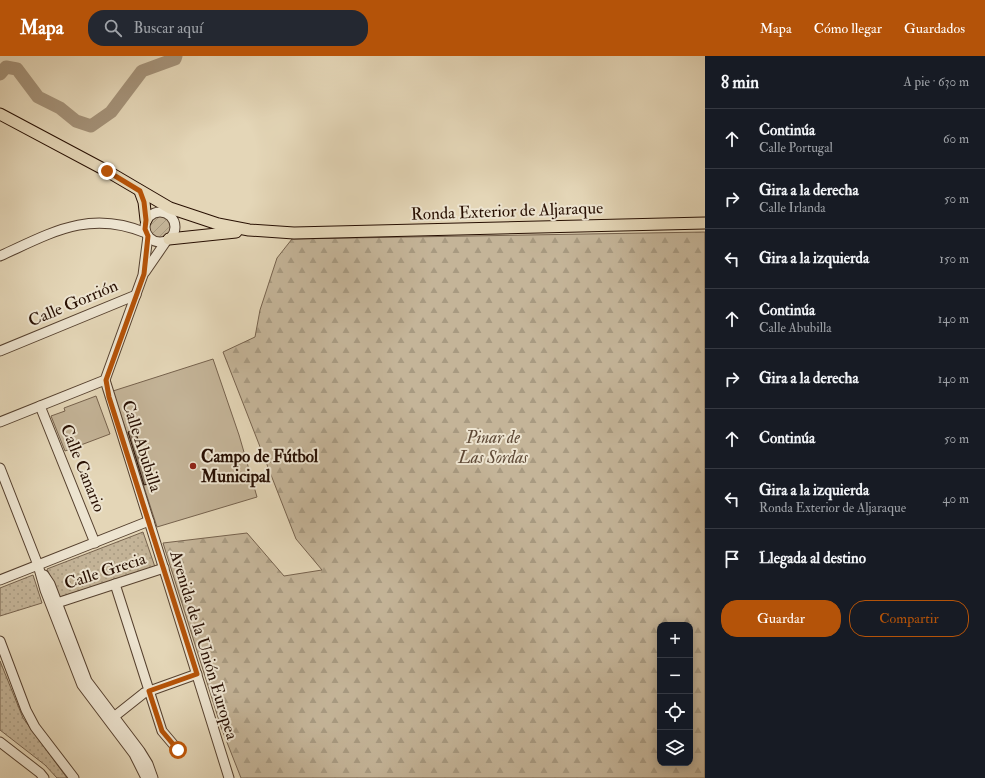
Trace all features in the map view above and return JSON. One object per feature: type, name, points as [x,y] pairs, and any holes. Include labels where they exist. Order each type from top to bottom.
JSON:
[{"type":"main road","name":"Ronda Exterior de Aljaraque","points":[[0,114],[107,171],[169,210],[218,224],[249,230],[294,233],[705,223]]},
{"type":"main road","name":"Ronda Exterior de Aljaraque","points":[[107,171],[203,212],[251,224],[309,232]]},
{"type":"main road","points":[[140,191],[144,202],[146,220]]},
{"type":"main road","points":[[158,194],[169,210],[178,207],[193,213],[203,212]]},
{"type":"main road","points":[[168,240],[249,230]]},
{"type":"street","points":[[0,422],[106,380],[144,274],[176,227],[169,210],[153,213],[146,220],[125,226]]},
{"type":"street","points":[[144,274],[147,235],[146,220]]},
{"type":"street","points":[[0,256],[66,226],[91,223],[125,226],[147,235],[157,242],[168,240]]},
{"type":"street","name":"Calle Gorrión","points":[[0,351],[136,295]]},
{"type":"street","name":"Calle Abubilla","points":[[106,380],[149,521]]},
{"type":"street","name":"Calle Canario","points":[[40,406],[96,542]]},
{"type":"street","points":[[0,468],[38,565],[45,590],[82,685],[140,751],[148,764],[152,778]]},
{"type":"street","points":[[0,580],[149,521]]},
{"type":"street","name":"Avenida de la Unión Europea","points":[[149,521],[229,778]]},
{"type":"street","points":[[38,565],[50,584],[87,681],[134,754],[146,778]]},
{"type":"street","name":"Calle Grecia","points":[[57,603],[164,568]]},
{"type":"street","points":[[115,584],[162,731],[178,750]]},
{"type":"street","points":[[0,641],[26,710],[35,727],[74,778]]},
{"type":"street","points":[[111,719],[144,693],[197,674]]},
{"type":"street","points":[[0,742],[40,773],[44,778]]},
{"type":"green space","points":[[160,216],[168,219],[171,227],[168,235],[160,238],[152,235],[149,227],[152,219]]},
{"type":"green space","name":"Pinar de Las Sordas","points":[[705,232],[705,778],[241,778],[221,727],[163,543],[247,533],[284,576],[322,570],[296,539],[223,352],[255,337],[260,310],[277,258],[292,239]]},
{"type":"green space","name":"Campo de Fútbol Municipal","points":[[213,359],[239,435],[257,497],[157,527],[113,391]]},
{"type":"green space","points":[[96,396],[110,434],[65,451],[51,416],[65,411],[64,408]]},
{"type":"green space","points":[[143,532],[155,567],[60,597],[47,569]]},
{"type":"green space","points":[[33,575],[42,603],[0,616],[0,588]]},
{"type":"green space","points":[[0,661],[23,718],[67,778],[57,778],[45,765],[0,730]]},
{"type":"building","points":[[135,430],[152,483],[144,485],[128,432]]},
{"type":"waterway","points":[[0,74],[6,67],[17,69],[38,97],[60,108],[76,121],[91,126],[111,112],[142,71],[175,59],[176,56]]},
{"type":"place","name":"Campo de Fútbol Municipal","points":[[193,466]]},
{"type":"route","points":[[107,171],[140,191],[146,213],[145,229],[148,236],[144,274],[106,380],[109,397],[197,674],[149,691],[162,731],[178,750]]}]
